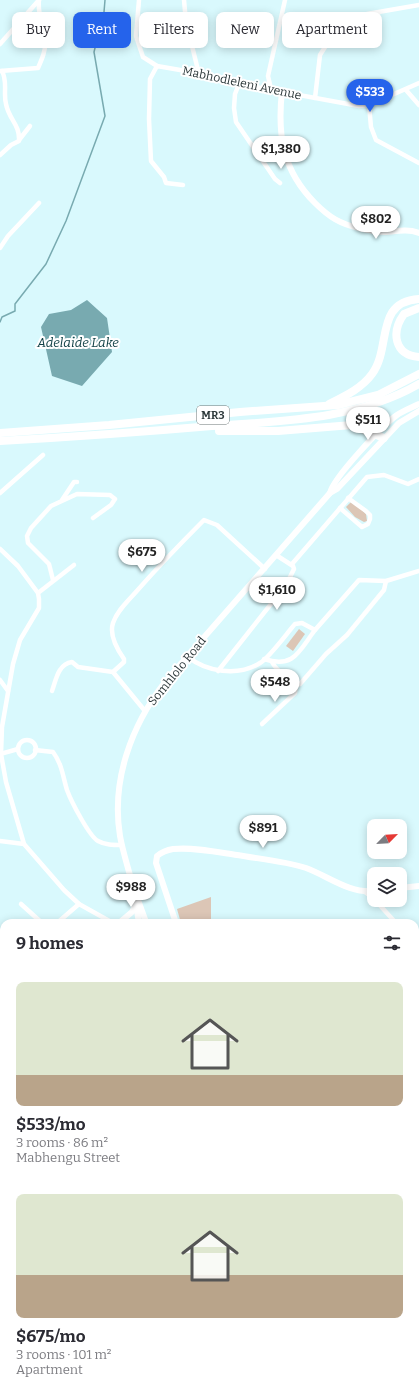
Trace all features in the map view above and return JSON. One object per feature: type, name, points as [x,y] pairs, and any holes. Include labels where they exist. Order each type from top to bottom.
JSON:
[{"type":"highway","points":[[325,406],[354,390],[373,373],[383,350],[388,320],[393,310],[409,300],[419,299]]},
{"type":"highway","points":[[419,308],[404,314],[396,330],[396,337],[400,347],[406,354],[419,358]]},
{"type":"highway","name":"MR3","points":[[0,433],[109,426],[240,412],[345,404],[378,395],[419,374]]},
{"type":"highway","name":"MR3","points":[[0,441],[305,419],[364,407],[395,396],[419,384]]},
{"type":"highway","points":[[162,430],[278,431],[352,425],[380,436]]},
{"type":"main road","points":[[282,92],[279,115],[284,153],[292,174],[302,190],[319,207],[340,224],[385,232],[408,230],[419,233]]},
{"type":"main road","name":"Somhlolo Road","points":[[138,919],[133,887],[122,845],[118,819],[121,774],[132,736],[145,711],[154,696],[187,656],[265,569],[330,493],[342,484],[397,415],[419,404]]},
{"type":"main road","name":"Somhlolo Road","points":[[380,436],[419,411]]},
{"type":"main road","points":[[175,919],[158,873],[156,863],[157,856],[162,852],[173,849],[209,851],[254,857],[305,868],[344,885],[365,892]]},
{"type":"main road","points":[[407,887],[419,886]]},
{"type":"main road","name":"Somhlolo Road","points":[[133,887],[146,919]]},
{"type":"main road","points":[[123,919],[130,914],[136,904]]},
{"type":"street","points":[[0,44],[39,0],[38,11],[46,39],[44,55],[38,68],[1,71]]},
{"type":"street","points":[[139,0],[136,36],[143,58],[157,66],[150,79],[149,119],[151,161],[164,176],[166,182],[183,186]]},
{"type":"street","points":[[184,0],[186,12]]},
{"type":"street","points":[[271,89],[268,76],[285,0]]},
{"type":"street","points":[[314,98],[320,55],[334,33],[367,14],[419,5]]},
{"type":"street","points":[[193,48],[199,74]]},
{"type":"street","name":"Mabhodleleni Avenue","points":[[157,66],[239,84],[359,106],[369,105],[419,83]]},
{"type":"street","points":[[1,71],[5,76],[5,103],[19,132],[19,141]]},
{"type":"street","points":[[239,84],[235,94],[234,108],[236,122],[275,179],[280,183]]},
{"type":"street","points":[[406,90],[419,105]]},
{"type":"street","points":[[369,105],[371,127],[376,140],[419,163]]},
{"type":"street","points":[[0,155],[19,141],[30,126]]},
{"type":"street","points":[[0,248],[8,236],[38,203]]},
{"type":"street","points":[[0,493],[43,455]]},
{"type":"street","points":[[292,564],[367,477],[384,475],[408,484],[419,480]]},
{"type":"street","points":[[62,501],[74,482],[77,482]]},
{"type":"street","points":[[53,580],[49,564],[28,543],[27,536],[31,528],[51,506],[77,494],[110,495],[115,499],[111,505],[93,518]]},
{"type":"street","points":[[340,508],[362,527],[368,524],[370,519],[368,513],[348,498]]},
{"type":"street","points":[[113,672],[124,659],[115,643],[112,633],[112,624],[118,613],[160,565],[204,520],[217,525],[265,569]]},
{"type":"street","points":[[0,550],[18,566],[38,593],[39,608],[20,640],[13,664],[2,727],[0,754],[6,782],[24,844],[64,890],[79,904],[103,919]]},
{"type":"street","points":[[218,671],[286,585],[294,569],[292,564],[276,555]]},
{"type":"street","points":[[38,593],[74,565]]},
{"type":"street","points":[[264,659],[272,662],[289,661],[295,656],[315,630],[359,580],[386,582],[419,571]]},
{"type":"street","points":[[296,685],[304,681],[326,654],[347,635],[384,590],[386,582]]},
{"type":"street","points":[[187,656],[202,666],[218,671],[232,671],[261,663],[295,624],[302,623],[315,630]]},
{"type":"street","points":[[52,691],[61,667],[72,662],[78,667],[113,672],[145,711]]},
{"type":"street","points":[[272,662],[275,668],[296,685]]},
{"type":"street","points":[[0,680],[8,691]]},
{"type":"street","points":[[262,724],[296,693],[296,685]]},
{"type":"street","points":[[26,739],[32,741],[35,750],[32,756],[26,758],[20,754],[18,749],[20,742],[26,739]]},
{"type":"street","points":[[0,754],[18,749]]},
{"type":"street","points":[[35,750],[53,752],[59,759],[67,790],[75,809],[96,840],[105,844],[122,845]]},
{"type":"street","points":[[0,841],[24,844]]},
{"type":"street","points":[[21,904],[38,919]]},
{"type":"street","points":[[62,919],[79,904]]},
{"type":"street","points":[[381,907],[392,919]]},
{"type":"shaded area","points":[[352,501],[366,514],[367,521],[364,522],[355,517],[346,507]]},
{"type":"shaded area","points":[[299,629],[305,634],[293,651],[286,646]]},
{"type":"shaded area","points":[[211,897],[211,919],[180,919],[177,909]]},
{"type":"water","name":"Adelaide Lake","points":[[87,300],[107,318],[112,352],[82,386],[52,376],[41,327],[49,314],[71,310]]},
{"type":"waterway","points":[[0,322],[2,317],[15,311],[15,304],[46,264],[66,221],[105,116],[94,52],[104,12],[105,0]]}]
